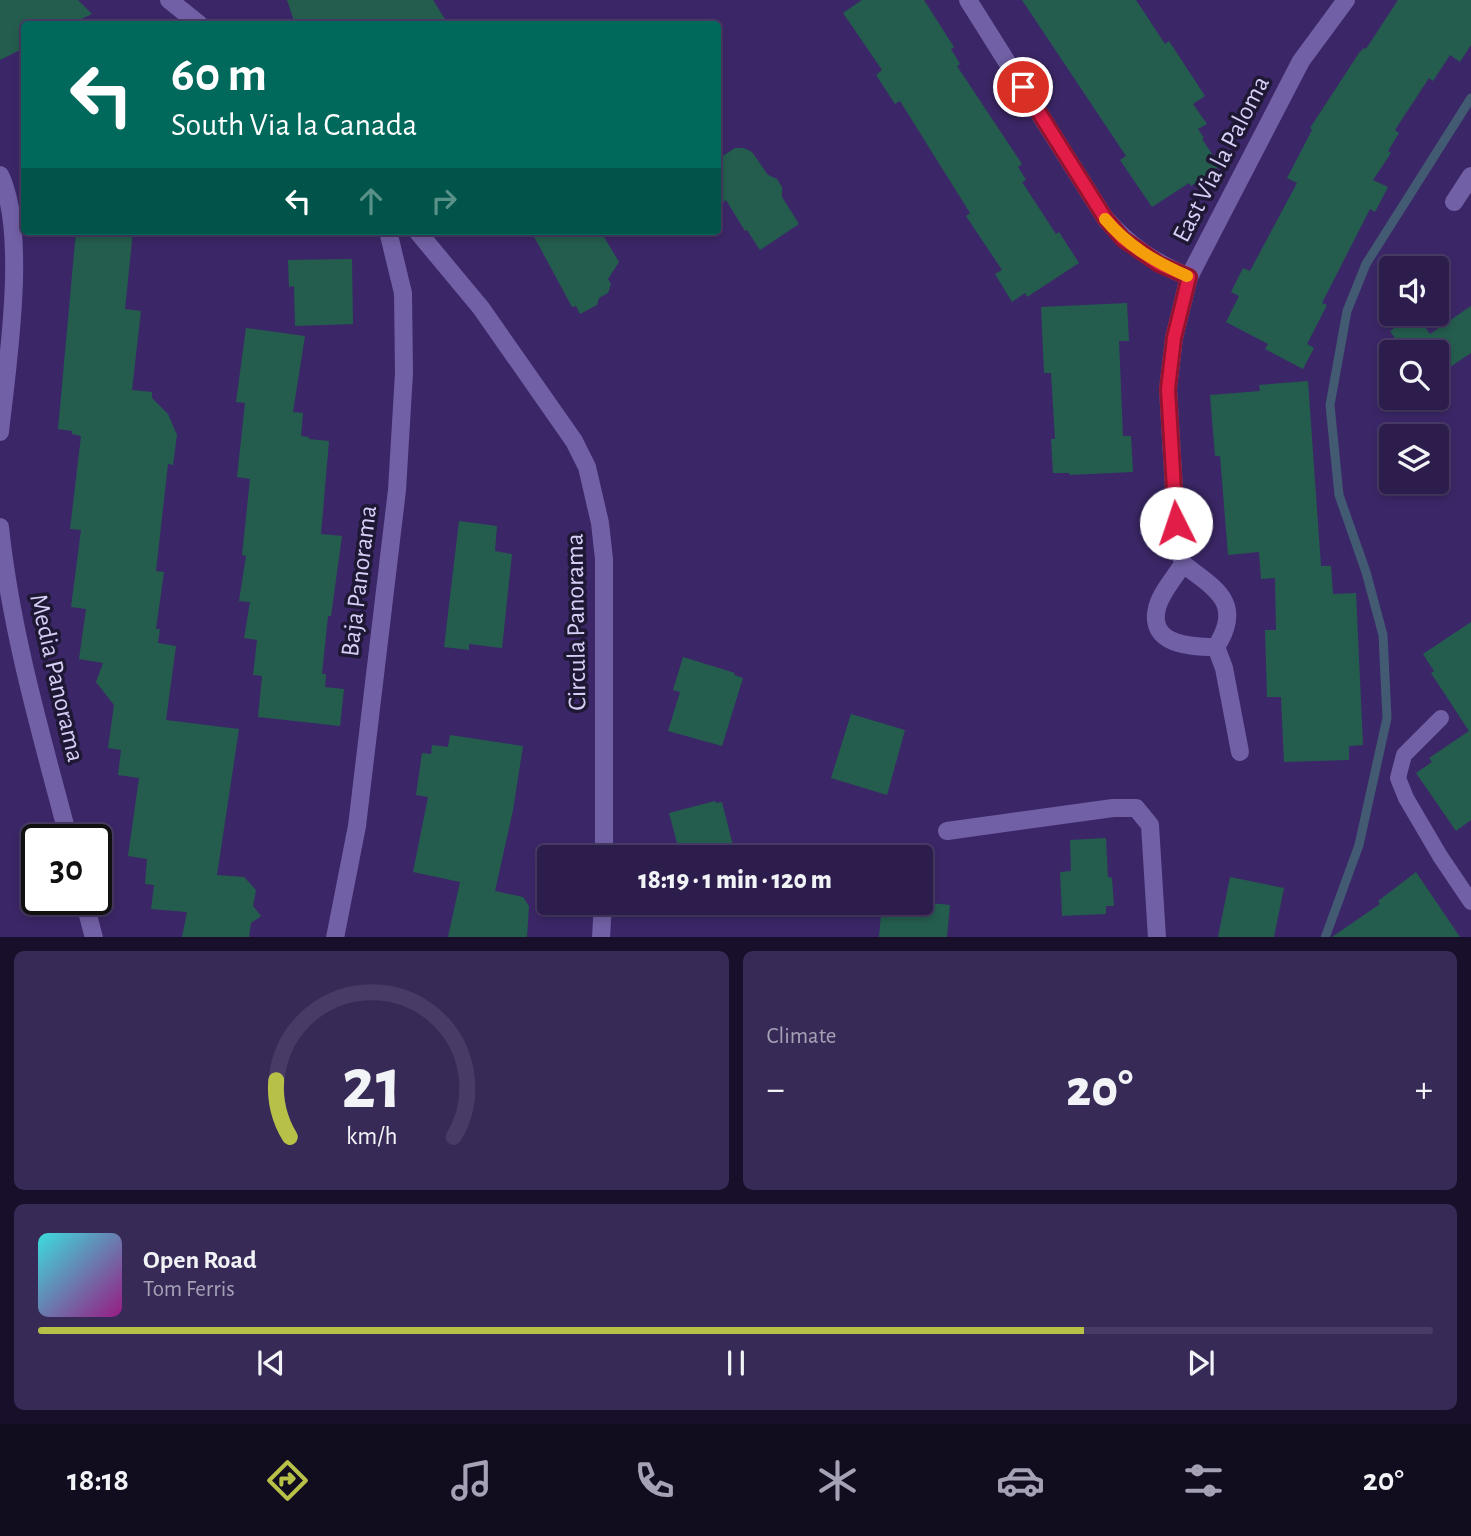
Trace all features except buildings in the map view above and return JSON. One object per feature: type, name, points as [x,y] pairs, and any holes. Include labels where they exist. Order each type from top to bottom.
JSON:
[{"type":"street","points":[[169,0],[195,21]]},
{"type":"street","points":[[968,0],[1105,218],[1123,239],[1159,264],[1189,277]]},
{"type":"street","name":"East Via la Paloma","points":[[1183,564],[1176,523],[1168,389],[1174,338],[1189,277],[1301,61],[1346,0]]},
{"type":"street","points":[[0,175],[5,184],[12,229],[13,283],[10,342],[0,432]]},
{"type":"street","points":[[1454,202],[1471,176]]},
{"type":"street","name":"Baja Panorama","points":[[335,937],[357,826],[397,490],[404,373],[403,293],[389,235]]},
{"type":"street","name":"Circula Panorama","points":[[421,235],[481,309],[556,414],[587,467],[600,523],[604,559],[604,845]]},
{"type":"street","name":"Media Panorama","points":[[0,527],[3,556],[33,702],[65,824]]},
{"type":"street","points":[[1183,564],[1214,587],[1228,607],[1227,630],[1216,647],[1185,647],[1167,639],[1157,624],[1157,608],[1183,564]]},
{"type":"street","points":[[1216,647],[1224,668],[1240,752]]},
{"type":"street","points":[[947,831],[1113,808],[1136,808],[1150,825],[1157,937]]},
{"type":"street","points":[[88,915],[93,937]]},
{"type":"street","points":[[601,937],[602,915]]},
{"type":"lane","points":[[1441,718],[1404,755],[1398,778],[1406,798],[1440,856],[1471,902]]},
{"type":"waterway","points":[[1325,937],[1359,845],[1387,718],[1383,635],[1366,572],[1339,495],[1330,405],[1347,311],[1366,264],[1471,98]]},
{"type":"slow traffic","points":[[1105,219],[1123,239],[1159,264],[1187,276]]},
{"type":"route","points":[[1023,87],[1105,218],[1123,239],[1159,264],[1189,277],[1174,338],[1168,389],[1176,523]]}]
